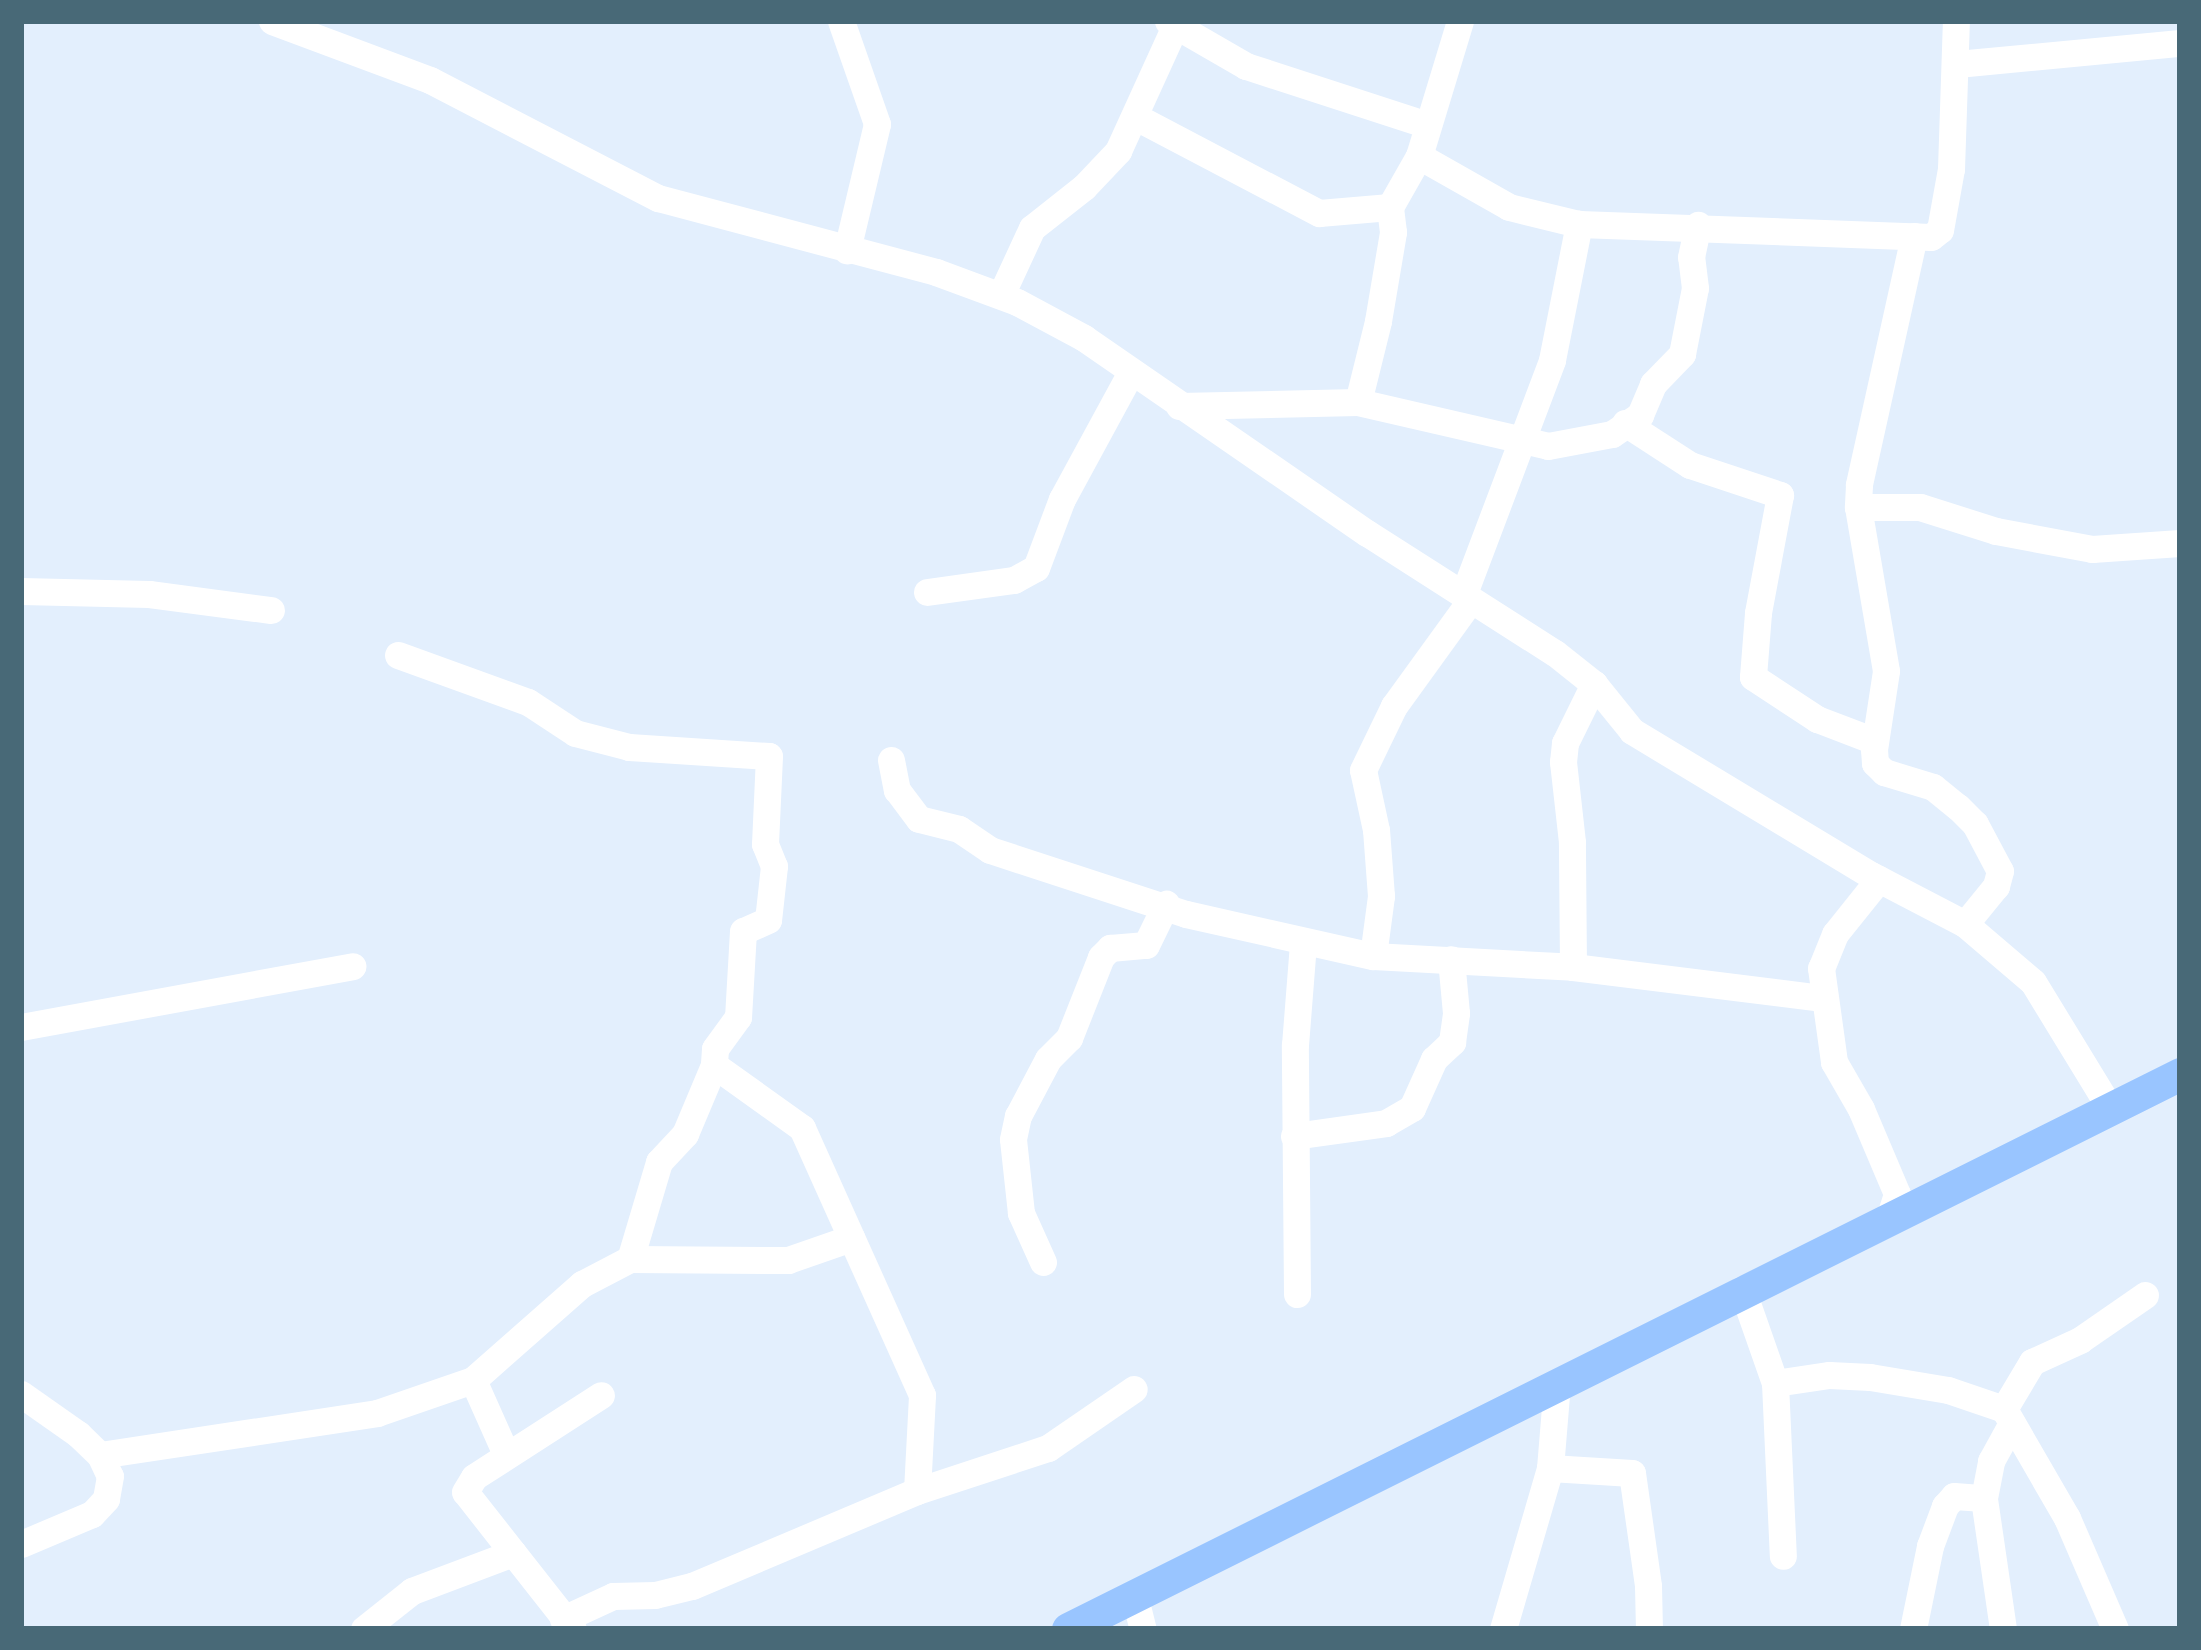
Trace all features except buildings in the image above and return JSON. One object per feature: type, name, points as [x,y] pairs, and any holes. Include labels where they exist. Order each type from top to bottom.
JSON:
[{"type":"main road","points":[[1068,1629],[2180,1074]]},
{"type":"street","points":[[272,21],[430,80],[658,198],[1001,296],[1084,338],[1594,684],[1632,730],[1879,879],[1965,924],[2033,982],[2110,1108]]},
{"type":"street","points":[[841,21],[877,124],[847,250]]},
{"type":"street","points":[[1358,402],[1393,232],[1390,207],[1419,156],[1460,21]]},
{"type":"street","points":[[1419,156],[1509,207],[1579,224],[1931,237],[1940,230],[1951,169],[1956,21]]},
{"type":"street","points":[[1001,296],[1032,228],[1084,188],[1118,151],[1136,117],[1171,23],[1246,66],[1429,125]]},
{"type":"street","points":[[1957,64],[2180,43]]},
{"type":"street","points":[[1136,117],[1319,212],[1390,207]]},
{"type":"street","points":[[1373,956],[1381,896],[1376,830],[1363,770],[1394,706],[1466,598],[1552,360],[1579,224]]},
{"type":"street","points":[[1179,406],[1358,402],[1548,446],[1575,445],[1612,434],[1640,415],[1653,383],[1682,354],[1691,318],[1691,257],[1697,226]]},
{"type":"street","points":[[1914,236],[1858,507],[1886,671],[1875,763],[1884,772],[1933,788],[1975,824],[2000,871],[1996,886],[1965,924]]},
{"type":"street","points":[[927,592],[1014,580],[1036,568],[1062,500],[1131,372]]},
{"type":"street","points":[[1625,423],[1690,466],[1780,495],[1758,613],[1753,676],[1817,719],[1875,741]]},
{"type":"street","points":[[1858,507],[1920,507],[2017,536],[2092,549],[2180,543]]},
{"type":"street","points":[[21,591],[149,594],[272,610]]},
{"type":"street","points":[[398,655],[527,702],[575,734],[629,747],[769,756],[765,844],[775,866],[768,920],[742,931],[739,1017],[715,1048],[714,1065],[685,1134],[659,1162],[630,1258]]},
{"type":"street","points":[[1573,967],[1572,842],[1563,762],[1565,742],[1594,684]]},
{"type":"street","points":[[891,760],[897,790],[919,819],[958,829],[990,850],[1304,944],[1373,956],[1573,967],[1823,998]]},
{"type":"street","points":[[1879,879],[1835,934],[1821,968],[1834,1062],[1856,1097],[1897,1194],[1891,1216]]},
{"type":"street","points":[[1042,1262],[1022,1213],[1012,1138],[1018,1116],[1048,1059],[1070,1038],[1101,957],[1111,947],[1146,945],[1166,904]]},
{"type":"street","points":[[1297,1294],[1294,1136],[1304,944]]},
{"type":"street","points":[[1294,1136],[1386,1123],[1412,1108],[1434,1059],[1452,1042],[1456,1013],[1450,959]]},
{"type":"street","points":[[21,1027],[352,966]]},
{"type":"street","points":[[714,1065],[794,1118],[922,1395],[917,1491]]},
{"type":"street","points":[[100,1456],[377,1413],[473,1380],[582,1284],[630,1258],[788,1260],[851,1238]]},
{"type":"street","points":[[1742,1289],[1775,1383],[1783,1556]]},
{"type":"street","points":[[2003,1629],[1984,1498],[1991,1461],[2008,1416],[2032,1362],[2080,1340],[2145,1295]]},
{"type":"street","points":[[1775,1383],[1829,1375],[1884,1378],[1948,1390],[2008,1416],[2068,1518],[2115,1629]]},
{"type":"street","points":[[473,1380],[506,1454]]},
{"type":"street","points":[[1503,1629],[1550,1468],[1556,1382]]},
{"type":"street","points":[[601,1395],[506,1454],[474,1477],[465,1492],[568,1624],[614,1595],[655,1595],[692,1586],[917,1491],[1048,1448],[1134,1390]]},
{"type":"street","points":[[21,1394],[100,1456],[110,1476],[106,1499],[64,1530],[21,1544]]},
{"type":"street","points":[[1550,1468],[1632,1473],[1648,1586],[1648,1629]]},
{"type":"street","points":[[1913,1629],[1930,1546],[1945,1506],[1954,1496],[1984,1498]]},
{"type":"street","points":[[364,1629],[412,1591],[513,1553]]},
{"type":"street","points":[[1134,1594],[1143,1629]]}]
